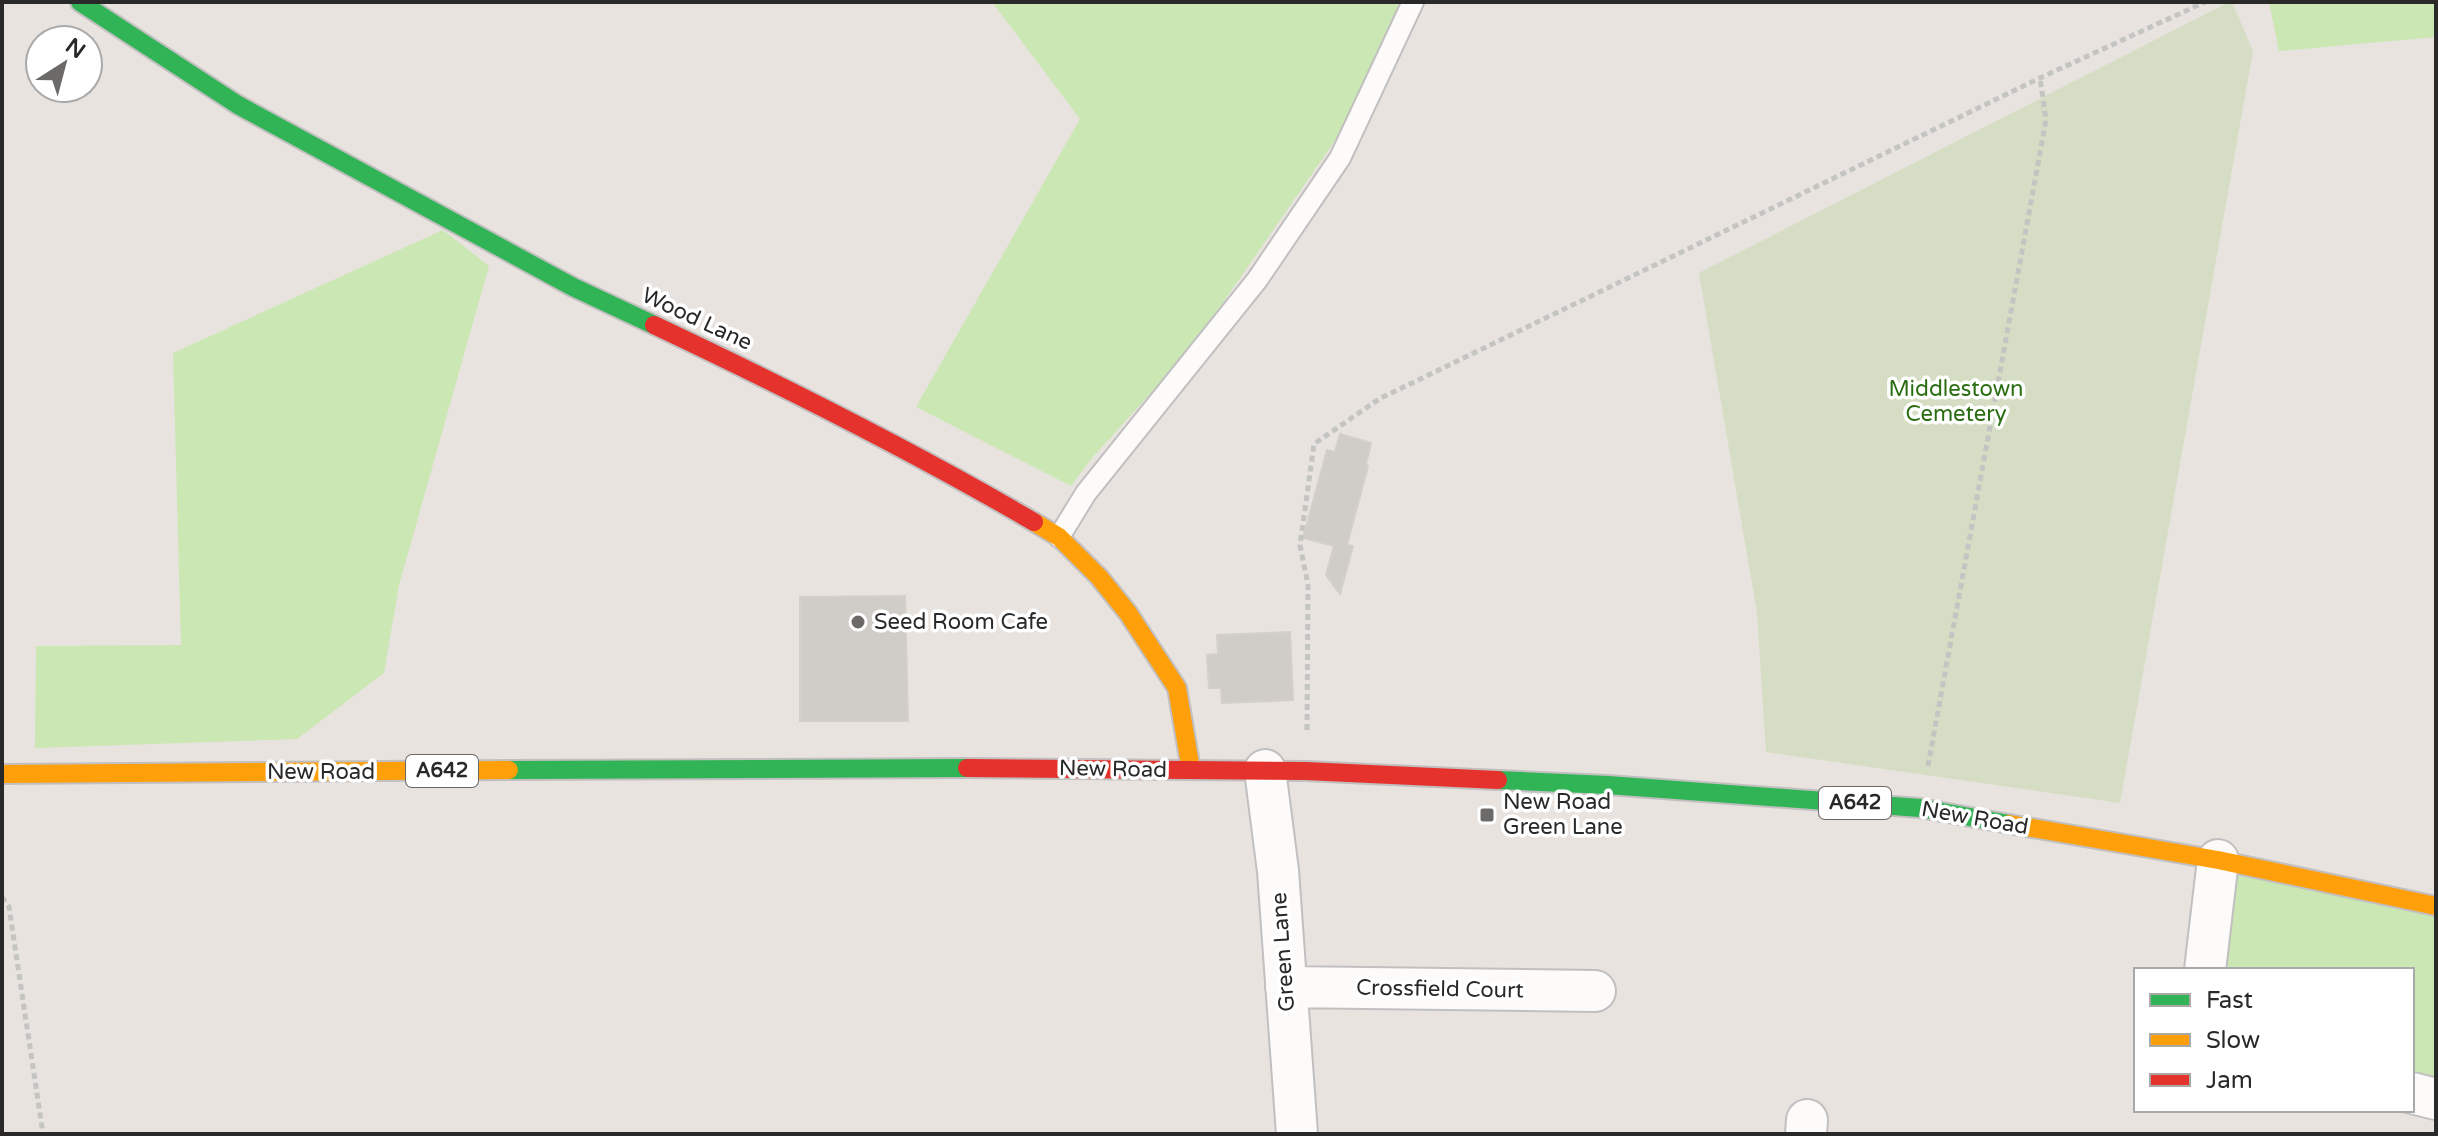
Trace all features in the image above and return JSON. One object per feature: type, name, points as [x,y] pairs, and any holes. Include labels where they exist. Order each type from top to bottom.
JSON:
[{"type":"main road","name":"Wood Lane","points":[[80,2],[238,105],[573,287],[768,379],[981,491],[1059,537],[1099,577],[1128,613],[1177,688],[1191,770]]},
{"type":"main road","name":"New Road","points":[[2,774],[882,767],[1306,771],[1608,785],[1920,808],[2218,860],[2436,906]]},
{"type":"street","name":"Green Lane","points":[[1265,770],[1278,871],[1297,1134]]},
{"type":"street","points":[[2205,968],[2218,860]]},
{"type":"street","name":"Crossfield Court","points":[[1286,987],[1595,991]]},
{"type":"street","points":[[2414,1094],[2436,1099]]},
{"type":"lane","points":[[1059,537],[1086,493],[1257,280],[1340,158],[1413,2]]},
{"type":"path","points":[[1306,771],[1308,585],[1300,545],[1314,444],[1379,399],[2040,78],[2205,2]]},
{"type":"path","points":[[1920,808],[2046,120],[2040,78]]},
{"type":"path","points":[[2,897],[9,907],[43,1134]]},
{"type":"green space","points":[[992,2],[1411,2],[1365,97],[1191,349],[1092,458],[1071,486],[916,407],[1080,119]]},
{"type":"green space","name":"Middlestown Cemetery","points":[[2232,2],[2253,51],[2120,803],[1766,752],[1757,613],[1699,273]]},
{"type":"green space","points":[[2269,2],[2436,2],[2436,37],[2279,51]]},
{"type":"green space","points":[[443,230],[489,266],[399,585],[384,673],[297,739],[35,748],[36,646],[181,645],[173,353]]},
{"type":"green space","points":[[2218,860],[2436,906],[2436,1099],[2414,1094],[2414,968],[2205,968]]},
{"type":"building","points":[[1340,434],[1371,443],[1347,545],[1353,546],[1340,594],[1326,575],[1334,546],[1303,538],[1327,450],[1335,452]]},
{"type":"building","points":[[905,596],[908,721],[800,721],[800,597]]},
{"type":"building","points":[[1290,632],[1293,700],[1222,703],[1221,688],[1209,688],[1207,655],[1218,654],[1217,635]]},
{"type":"traffic: fast","points":[[80,2],[238,105],[573,287],[654,325]]},
{"type":"traffic: fast","points":[[509,770],[967,768]]},
{"type":"traffic: fast","points":[[1498,780],[1920,808],[2009,824]]},
{"type":"traffic: slow","points":[[1034,522],[1059,537],[1099,577],[1128,613],[1177,688],[1191,770]]},
{"type":"traffic: slow","points":[[2,774],[509,770]]},
{"type":"traffic: slow","points":[[2009,824],[2218,860],[2436,906]]},
{"type":"traffic: jam","points":[[654,325],[846,419],[1034,522]]},
{"type":"traffic: jam","points":[[967,768],[1306,771],[1498,780]]},
{"type":"place","name":"Seed Room Cafe","points":[[858,622]]},
{"type":"place","name":"New Road Green Lane","points":[[1487,815]]}]
